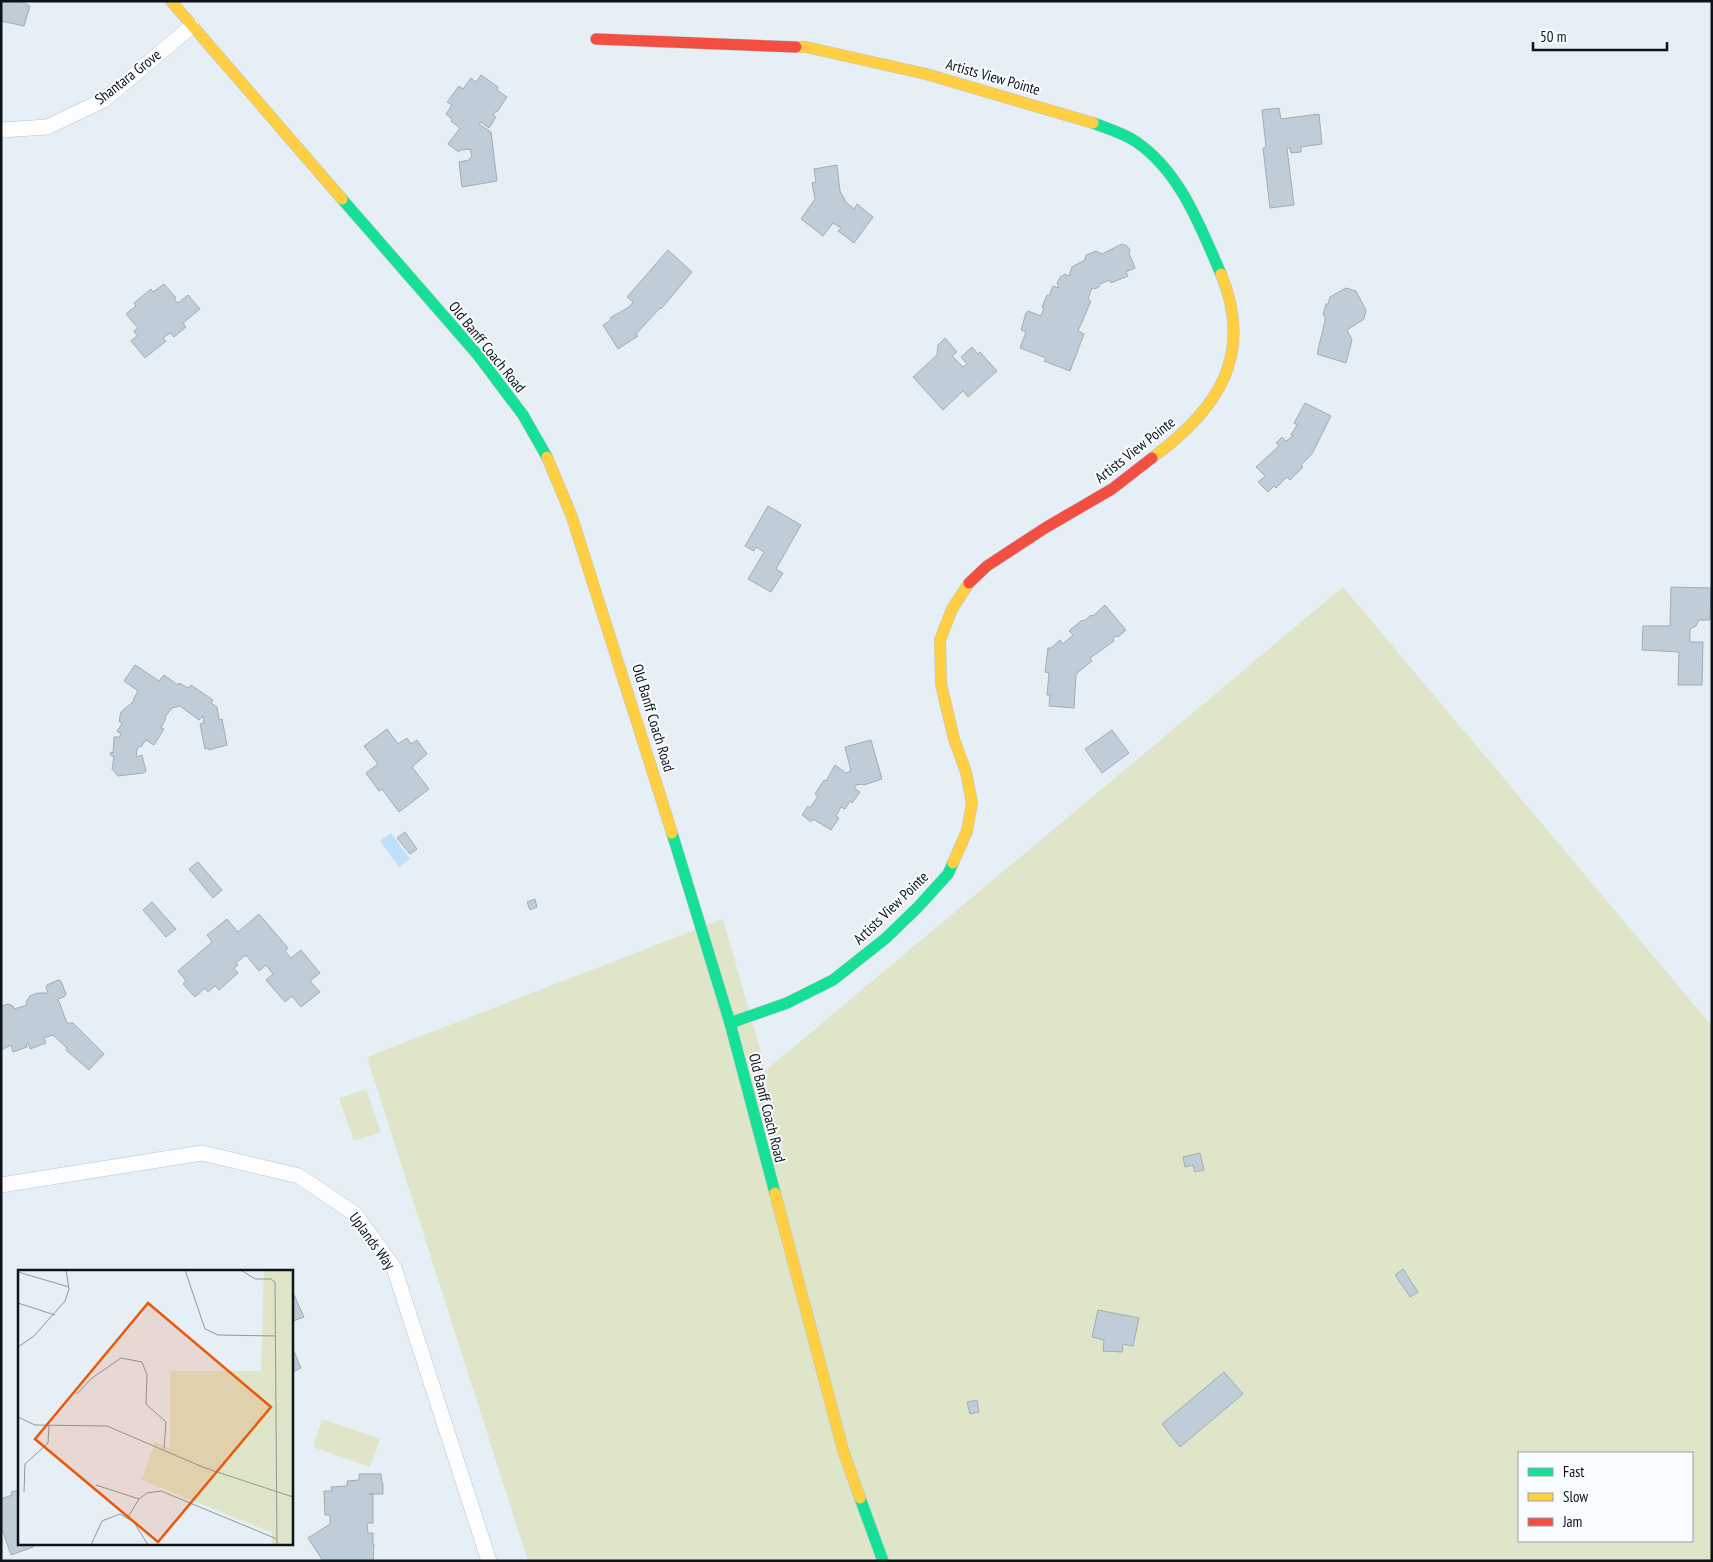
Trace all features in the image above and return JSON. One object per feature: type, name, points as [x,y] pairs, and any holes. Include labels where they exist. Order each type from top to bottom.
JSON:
[{"type":"main road","name":"Old Banff Coach Road","points":[[171,1],[477,354],[523,415],[547,457],[572,517],[700,921],[730,1023],[843,1450],[883,1561]]},
{"type":"main road","name":"Artists View Pointe","points":[[596,40],[806,47],[945,79],[1060,112],[1096,124],[1134,140],[1158,159],[1177,183],[1204,235],[1226,287],[1233,320],[1232,348],[1227,373],[1218,392],[1177,440],[1112,490],[1045,528],[987,566],[969,583],[952,609],[940,640],[941,684],[954,739],[966,772],[972,803],[967,831],[948,874],[886,938],[833,980],[787,1003],[730,1023]]},
{"type":"street","name":"Shantara Grove","points":[[1,130],[47,127],[104,100],[192,26]]},
{"type":"street","name":"Uplands Way","points":[[1,1184],[202,1153],[298,1176],[355,1214],[394,1268],[489,1561]]},
{"type":"green space","points":[[1343,587],[1712,1026],[1712,1561],[528,1561],[367,1057],[723,919],[766,1070]]},
{"type":"green space","points":[[366,1089],[381,1132],[354,1141],[339,1098]]},
{"type":"green space","points":[[322,1419],[380,1439],[370,1467],[313,1447]]},
{"type":"water","points":[[391,833],[410,859],[399,867],[380,841]]},
{"type":"building","points":[[1,1],[20,1],[30,6],[24,26],[1,21]]},
{"type":"building","points":[[481,75],[498,87],[497,90],[507,97],[493,115],[496,117],[489,128],[481,122],[479,124],[491,132],[497,181],[462,187],[459,162],[469,160],[472,156],[470,149],[459,152],[448,144],[460,128],[446,114],[452,105],[447,102],[459,86],[463,89],[471,78],[476,82]]},
{"type":"building","points":[[1279,108],[1281,119],[1319,114],[1322,144],[1301,147],[1301,152],[1291,153],[1290,148],[1287,148],[1294,205],[1270,208],[1263,148],[1266,147],[1262,110]]},
{"type":"building","points":[[837,165],[840,191],[846,202],[854,209],[857,204],[873,217],[854,243],[838,231],[841,228],[833,223],[823,236],[801,219],[815,199],[812,183],[816,182],[814,169]]},
{"type":"building","points":[[1122,244],[1130,250],[1129,253],[1135,268],[1126,272],[1128,276],[1111,283],[1110,280],[1100,284],[1095,289],[1092,288],[1088,299],[1091,301],[1078,331],[1084,334],[1070,371],[1044,361],[1046,358],[1020,348],[1026,332],[1021,330],[1026,313],[1028,311],[1041,316],[1044,308],[1042,307],[1047,295],[1049,296],[1053,286],[1059,288],[1057,283],[1060,277],[1065,274],[1069,276],[1072,267],[1085,260],[1086,255],[1096,251],[1102,254]]},
{"type":"building","points":[[668,250],[692,272],[661,309],[636,334],[638,336],[618,349],[603,325],[611,320],[610,318],[629,307],[633,302],[627,297]]},
{"type":"building","points":[[164,284],[178,303],[188,295],[200,309],[183,323],[186,327],[174,337],[170,333],[163,338],[166,341],[145,358],[131,341],[137,336],[134,331],[138,328],[126,314],[136,306],[134,303],[151,289],[153,292]]},
{"type":"building","points":[[1346,288],[1356,291],[1366,310],[1364,319],[1347,330],[1352,340],[1346,363],[1317,354],[1325,321],[1325,315],[1323,315],[1326,304],[1328,304],[1330,297]]},
{"type":"building","points":[[945,338],[957,352],[952,356],[963,367],[967,364],[961,357],[972,347],[978,354],[980,352],[997,371],[968,397],[963,391],[943,410],[913,377],[937,355],[938,345]]},
{"type":"building","points":[[1305,403],[1331,416],[1312,454],[1301,465],[1303,467],[1290,480],[1287,477],[1276,488],[1274,486],[1268,492],[1258,482],[1265,476],[1256,467],[1279,446],[1276,443],[1282,437],[1286,441],[1293,436],[1291,435],[1297,425],[1294,423]]},
{"type":"building","points":[[768,506],[801,525],[776,569],[783,573],[771,592],[748,579],[764,552],[756,547],[754,551],[745,546]]},
{"type":"building","points":[[1671,587],[1711,588],[1710,620],[1699,620],[1696,626],[1690,629],[1690,642],[1703,642],[1702,685],[1678,685],[1679,652],[1642,650],[1643,626],[1670,626]]},
{"type":"building","points":[[1105,605],[1126,630],[1090,658],[1092,661],[1076,674],[1074,708],[1049,706],[1050,695],[1047,695],[1049,673],[1045,672],[1048,648],[1051,648],[1060,640],[1063,644],[1073,635],[1069,631],[1082,620],[1084,621],[1091,615],[1093,616]]},
{"type":"building","points":[[135,665],[159,681],[164,675],[178,685],[179,683],[188,688],[191,685],[213,700],[211,703],[217,707],[219,720],[222,719],[227,745],[209,750],[209,748],[205,749],[200,724],[204,723],[203,716],[199,720],[180,706],[172,708],[165,717],[161,728],[164,729],[154,745],[146,740],[137,750],[136,757],[142,755],[146,771],[118,776],[112,769],[114,757],[110,755],[111,752],[113,753],[114,737],[119,737],[121,734],[117,731],[122,724],[119,721],[121,712],[134,701],[138,691],[124,681]]},
{"type":"building","points":[[387,729],[398,744],[407,738],[411,744],[417,740],[427,754],[412,767],[429,789],[399,812],[382,789],[379,791],[366,773],[378,764],[364,746]]},
{"type":"building","points":[[1112,730],[1129,753],[1102,773],[1085,749]]},
{"type":"building","points":[[871,740],[882,779],[864,785],[856,785],[854,788],[860,792],[852,803],[850,801],[845,809],[841,807],[836,816],[839,818],[831,830],[813,819],[811,822],[802,815],[808,806],[810,808],[818,796],[815,794],[824,780],[826,781],[835,765],[846,773],[851,771],[845,747]]},
{"type":"building","points":[[405,832],[417,849],[410,854],[397,838]]},
{"type":"building","points":[[198,862],[222,890],[213,898],[189,869]]},
{"type":"building","points":[[535,899],[537,907],[530,910],[527,902]]},
{"type":"building","points":[[152,902],[176,929],[166,937],[143,910]]},
{"type":"building","points":[[259,914],[288,948],[285,951],[291,958],[301,950],[320,973],[310,981],[320,992],[301,1007],[292,996],[285,1002],[266,980],[273,974],[266,965],[259,971],[246,955],[236,963],[238,965],[234,968],[238,973],[219,990],[215,986],[208,992],[205,988],[195,997],[183,984],[186,981],[178,971],[212,942],[207,935],[227,919],[238,932]]},
{"type":"building","points":[[58,980],[61,981],[66,994],[58,999],[67,1023],[73,1023],[104,1054],[89,1070],[66,1050],[67,1048],[53,1035],[44,1038],[46,1043],[30,1049],[28,1043],[26,1044],[27,1047],[13,1052],[11,1045],[1,1050],[1,1006],[8,1004],[13,1006],[14,1009],[27,1005],[26,1002],[30,996],[37,993],[48,993],[47,985]]},
{"type":"building","points":[[1200,1153],[1204,1170],[1195,1172],[1193,1165],[1185,1167],[1183,1157]]},
{"type":"building","points":[[1403,1269],[1418,1292],[1410,1297],[1395,1275]]},
{"type":"building","points":[[292,1290],[304,1317],[292,1322]]},
{"type":"building","points":[[1098,1310],[1139,1318],[1133,1346],[1123,1344],[1122,1352],[1103,1351],[1104,1340],[1092,1337]]},
{"type":"building","points":[[292,1347],[301,1368],[292,1372]]},
{"type":"building","points":[[1224,1372],[1243,1394],[1180,1447],[1162,1424]]},
{"type":"building","points":[[977,1400],[979,1412],[970,1414],[967,1402]]},
{"type":"building","points":[[359,1474],[381,1474],[383,1483],[383,1494],[373,1494],[373,1523],[367,1523],[368,1533],[373,1533],[373,1561],[323,1561],[308,1538],[330,1524],[330,1515],[325,1515],[324,1491],[332,1491],[331,1487],[347,1486],[347,1481],[359,1480]]},
{"type":"building","points":[[18,1490],[18,1544],[32,1544],[33,1547],[11,1555],[1,1526],[1,1499],[12,1495],[11,1492]]},
{"type":"traffic: fast","points":[[1093,123],[1135,141],[1151,153],[1164,168],[1187,201],[1221,274]]},
{"type":"traffic: fast","points":[[342,199],[477,354],[523,415],[547,457]]},
{"type":"traffic: fast","points":[[672,833],[730,1023],[775,1193]]},
{"type":"traffic: fast","points":[[730,1023],[787,1003],[833,980],[886,938],[918,907],[948,874],[953,863]]},
{"type":"traffic: fast","points":[[860,1498],[883,1561]]},
{"type":"traffic: slow","points":[[171,1],[342,199]]},
{"type":"traffic: slow","points":[[796,47],[806,47],[926,74],[1093,123]]},
{"type":"traffic: slow","points":[[1152,458],[1195,421],[1224,379],[1231,356],[1234,331],[1230,303],[1221,274]]},
{"type":"traffic: slow","points":[[547,457],[572,517],[672,833]]},
{"type":"traffic: slow","points":[[953,863],[967,831],[972,803],[966,772],[954,739],[941,684],[940,640],[952,609],[969,583]]},
{"type":"traffic: slow","points":[[775,1193],[843,1450],[860,1498]]},
{"type":"traffic: jam","points":[[596,39],[796,47]]},
{"type":"traffic: jam","points":[[969,583],[987,566],[1045,528],[1112,489],[1152,458]]}]
